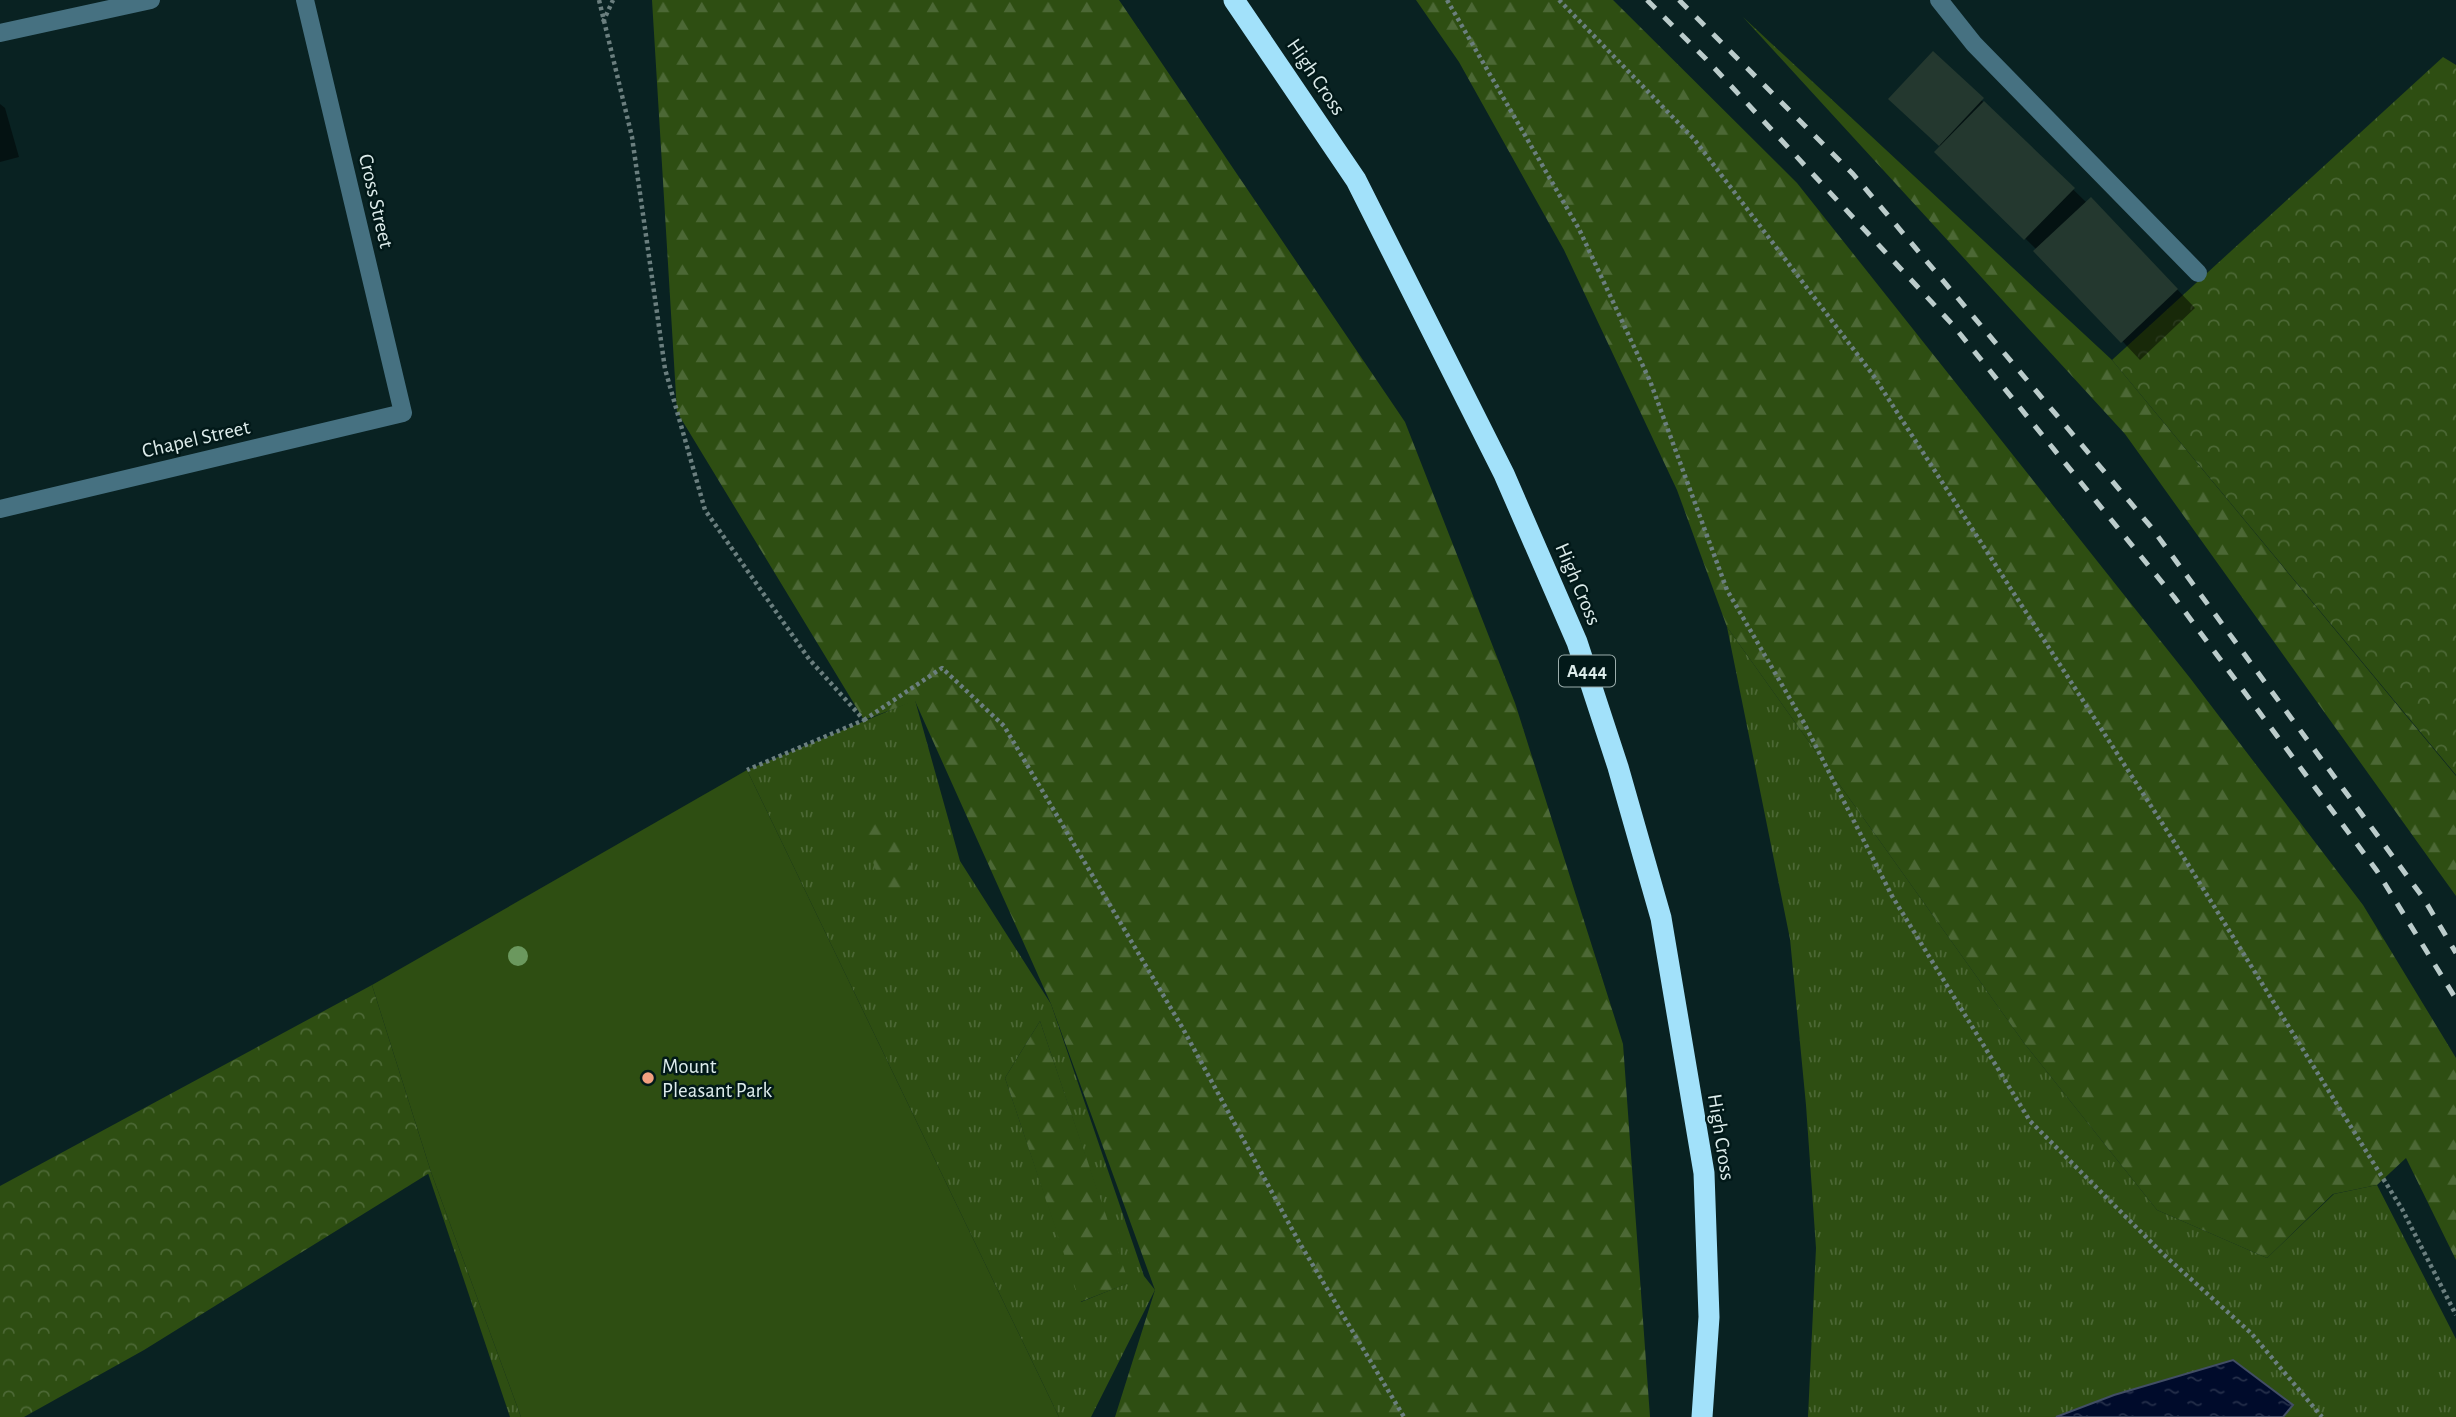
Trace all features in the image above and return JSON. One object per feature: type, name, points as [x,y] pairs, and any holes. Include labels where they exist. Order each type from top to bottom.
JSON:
[{"type":"highway","name":"High Cross","points":[[1234,0],[1356,180],[1504,474],[1577,642],[1614,755],[1661,918],[1704,1173],[1709,1317],[1702,1417]]},
{"type":"street","points":[[0,33],[151,0]]},
{"type":"street","name":"Cross Street","points":[[305,0],[403,413]]},
{"type":"street","points":[[1939,0],[1974,44],[2198,273]]},
{"type":"street","name":"Chapel Street","points":[[0,509],[403,413]]},
{"type":"path","points":[[598,0],[632,137],[665,369],[705,510],[810,659],[864,720]]},
{"type":"path","points":[[603,23],[614,0]]},
{"type":"path","points":[[1447,0],[1579,229],[1650,381],[1727,590],[1804,723],[1892,896],[2030,1121],[2163,1254],[2251,1334],[2322,1417]]},
{"type":"path","points":[[1559,0],[1694,139],[1873,375],[2193,872],[2402,1209],[2456,1315]]},
{"type":"path","points":[[747,771],[864,720],[942,668],[1004,726],[1182,1027],[1299,1242],[1404,1417]]},
{"type":"green space","points":[[652,0],[1119,0],[1405,422],[1515,703],[1623,1044],[1650,1417],[1115,1417],[1155,1290],[1051,1004],[915,701],[864,720],[677,412]]},
{"type":"green space","points":[[1416,0],[1613,0],[1797,183],[2190,678],[2363,905],[2456,1058],[2456,1260],[2406,1158],[2377,1185],[2333,1194],[2267,1258],[2157,1210],[2024,1043],[1727,627],[1677,490],[1564,250],[1459,62]]},
{"type":"green space","points":[[1743,17],[2112,360],[2456,776],[2456,896],[2125,434]]},
{"type":"green space","points":[[2443,57],[2456,65],[2456,775],[2112,360]]},
{"type":"green space","points":[[1727,627],[2024,1043],[2157,1210],[2267,1258],[2334,1194],[2377,1185],[2456,1339],[2456,1417],[1808,1417],[1816,1248],[1790,939]]},
{"type":"green space","points":[[915,700],[960,861],[1051,1004],[1144,1276],[1155,1290],[1091,1417],[1059,1417],[747,770]],"holes":[[[1040,1021],[1128,1283],[1081,1302],[1005,1078]]]},
{"type":"green space","name":"Mount Pleasant Park","points":[[747,770],[1059,1417],[521,1417],[431,1172],[372,985]]},
{"type":"green space","points":[[881,809],[921,886],[888,907],[862,829]]},
{"type":"green space","points":[[372,985],[431,1172],[144,1350],[24,1417],[0,1417],[0,1186]]},
{"type":"green space","points":[[1040,1021],[1129,1283],[1080,1302],[1005,1078]]},
{"type":"green space","points":[[431,1172],[521,1417],[510,1417],[428,1173]]},
{"type":"water","points":[[2233,1360],[2293,1405],[2283,1417],[2056,1417],[2114,1395]]},
{"type":"building","points":[[1933,51],[1984,98],[1939,146],[1888,99]]},
{"type":"building","points":[[1984,101],[2075,188],[2024,240],[1934,152]]},
{"type":"building","points":[[2091,197],[2178,289],[2121,343],[2033,251]]},
{"type":"railway","points":[[1647,0],[1706,59],[1952,324],[2174,597],[2377,871],[2456,999]]},
{"type":"railway","points":[[1679,0],[1853,174],[2151,527],[2424,899],[2456,953]]},
{"type":"place","name":"Mount Pleasant Park","points":[[648,1078]]}]
